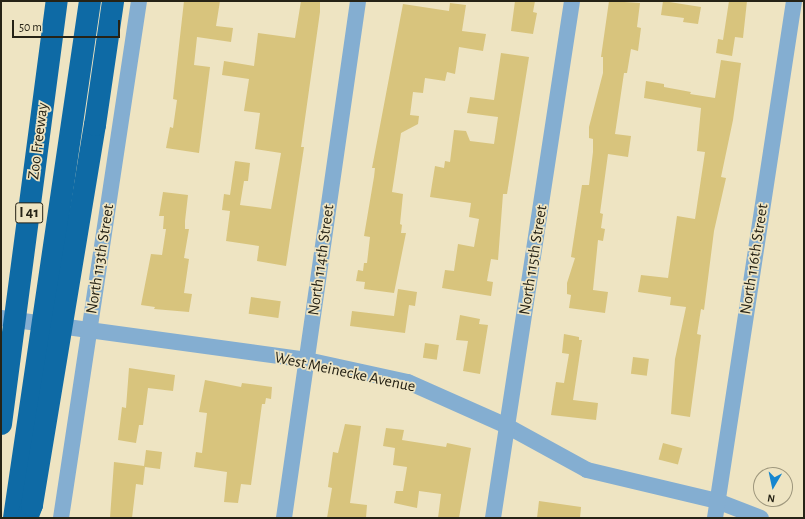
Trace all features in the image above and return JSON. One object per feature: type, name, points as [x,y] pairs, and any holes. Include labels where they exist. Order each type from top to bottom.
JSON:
[{"type":"highway","name":"Zoo Freeway","points":[[1,424],[57,1]]},
{"type":"highway","points":[[14,518],[90,1]]},
{"type":"highway","points":[[27,518],[32,505],[90,156],[113,1]]},
{"type":"street","name":"North 113th Street","points":[[62,518],[82,330],[138,1]]},
{"type":"street","name":"North 114th Street","points":[[284,518],[358,1]]},
{"type":"street","name":"North 115th Street","points":[[493,518],[572,1]]},
{"type":"street","name":"North 116th Street","points":[[715,518],[794,1]]},
{"type":"street","name":"West Meinecke Avenue","points":[[1,318],[307,360],[408,382],[507,426],[587,470],[717,501],[761,518]]},
{"type":"building","points":[[184,1],[220,1],[216,26],[233,28],[231,42],[197,37],[194,65],[210,67],[199,153],[166,148],[170,127],[173,128],[177,100],[173,99]]},
{"type":"building","points":[[301,1],[320,1],[320,12],[301,147],[304,147],[286,266],[257,261],[259,246],[226,241],[230,211],[222,210],[224,194],[230,195],[235,161],[250,163],[248,181],[244,181],[240,205],[271,209],[281,153],[255,149],[260,113],[244,111],[249,79],[222,75],[224,61],[254,66],[258,33],[295,38]]},
{"type":"building","points":[[515,1],[535,1],[533,12],[537,13],[533,34],[511,31]]},
{"type":"building","points":[[609,1],[640,3],[637,27],[641,28],[638,51],[631,49],[627,73],[624,73],[615,134],[631,136],[628,157],[608,154],[600,213],[603,214],[601,228],[605,229],[603,241],[598,240],[593,290],[608,292],[605,313],[569,308],[571,295],[567,294],[567,283],[575,258],[571,257],[582,185],[589,185],[593,139],[589,138],[589,127],[603,73],[603,57],[601,57]]},
{"type":"building","points":[[663,1],[701,7],[698,24],[683,22],[684,18],[661,15]]},
{"type":"building","points":[[729,1],[747,1],[743,38],[735,37],[732,56],[716,53],[718,39],[723,40]]},
{"type":"building","points":[[450,3],[466,5],[462,31],[486,34],[483,51],[459,47],[455,74],[447,72],[445,81],[425,78],[423,93],[413,92],[410,115],[419,116],[418,124],[401,133],[392,192],[403,194],[400,224],[402,225],[401,233],[406,233],[394,293],[364,289],[365,282],[356,281],[358,270],[363,271],[364,263],[367,263],[370,237],[364,236],[374,177],[375,168],[372,168],[403,4],[449,11]]},
{"type":"building","points":[[501,53],[529,57],[507,194],[503,194],[498,260],[491,259],[487,281],[493,282],[491,296],[442,288],[445,270],[454,271],[458,244],[474,247],[479,219],[469,217],[471,203],[430,197],[435,166],[444,168],[445,161],[450,162],[454,130],[466,131],[470,141],[494,144],[498,117],[467,113],[470,97],[494,100]]},
{"type":"building","points":[[721,60],[741,63],[733,120],[721,177],[726,178],[714,231],[704,310],[701,309],[697,334],[701,335],[690,417],[671,414],[675,359],[686,307],[670,305],[671,297],[638,292],[641,275],[668,278],[677,216],[695,219],[705,152],[697,151],[701,108],[644,98],[646,81],[664,84],[664,87],[691,92],[690,94],[715,98]]},
{"type":"building","points":[[163,192],[188,195],[185,229],[189,229],[184,258],[189,259],[184,293],[192,294],[189,312],[154,309],[155,307],[141,305],[151,254],[162,255],[166,229],[163,229],[164,216],[159,216]]},
{"type":"building","points":[[398,289],[417,292],[415,306],[409,305],[405,333],[350,326],[352,311],[394,316]]},
{"type":"building","points":[[251,297],[281,301],[278,318],[249,314]]},
{"type":"building","points":[[460,315],[480,319],[479,324],[488,325],[480,374],[463,371],[468,341],[456,340]]},
{"type":"building","points":[[564,334],[579,337],[579,340],[582,340],[573,400],[598,403],[596,420],[551,415],[556,382],[564,383],[569,354],[562,353]]},
{"type":"building","points":[[425,343],[439,345],[437,360],[423,358]]},
{"type":"building","points":[[633,357],[649,359],[647,376],[631,374]]},
{"type":"building","points":[[129,368],[175,375],[173,391],[148,388],[143,425],[139,425],[136,443],[118,440],[122,407],[126,408]]},
{"type":"building","points":[[205,380],[241,387],[242,383],[272,387],[271,399],[266,398],[265,404],[262,404],[251,485],[241,484],[238,503],[224,502],[227,472],[194,467],[196,452],[202,453],[207,413],[199,412]]},
{"type":"building","points":[[345,424],[361,426],[350,503],[367,505],[366,518],[327,518],[332,488],[328,487],[333,452],[338,453]]},
{"type":"building","points":[[386,428],[404,430],[402,440],[446,447],[447,443],[471,448],[459,518],[438,518],[441,494],[419,491],[417,508],[394,503],[396,491],[403,491],[407,467],[393,465],[395,448],[383,446]]},
{"type":"building","points":[[663,443],[682,448],[678,465],[659,459]]},
{"type":"building","points":[[146,450],[162,452],[160,469],[145,467],[143,485],[136,484],[132,518],[110,518],[114,462],[144,466]]},
{"type":"building","points":[[539,501],[581,507],[580,518],[537,518]]}]
